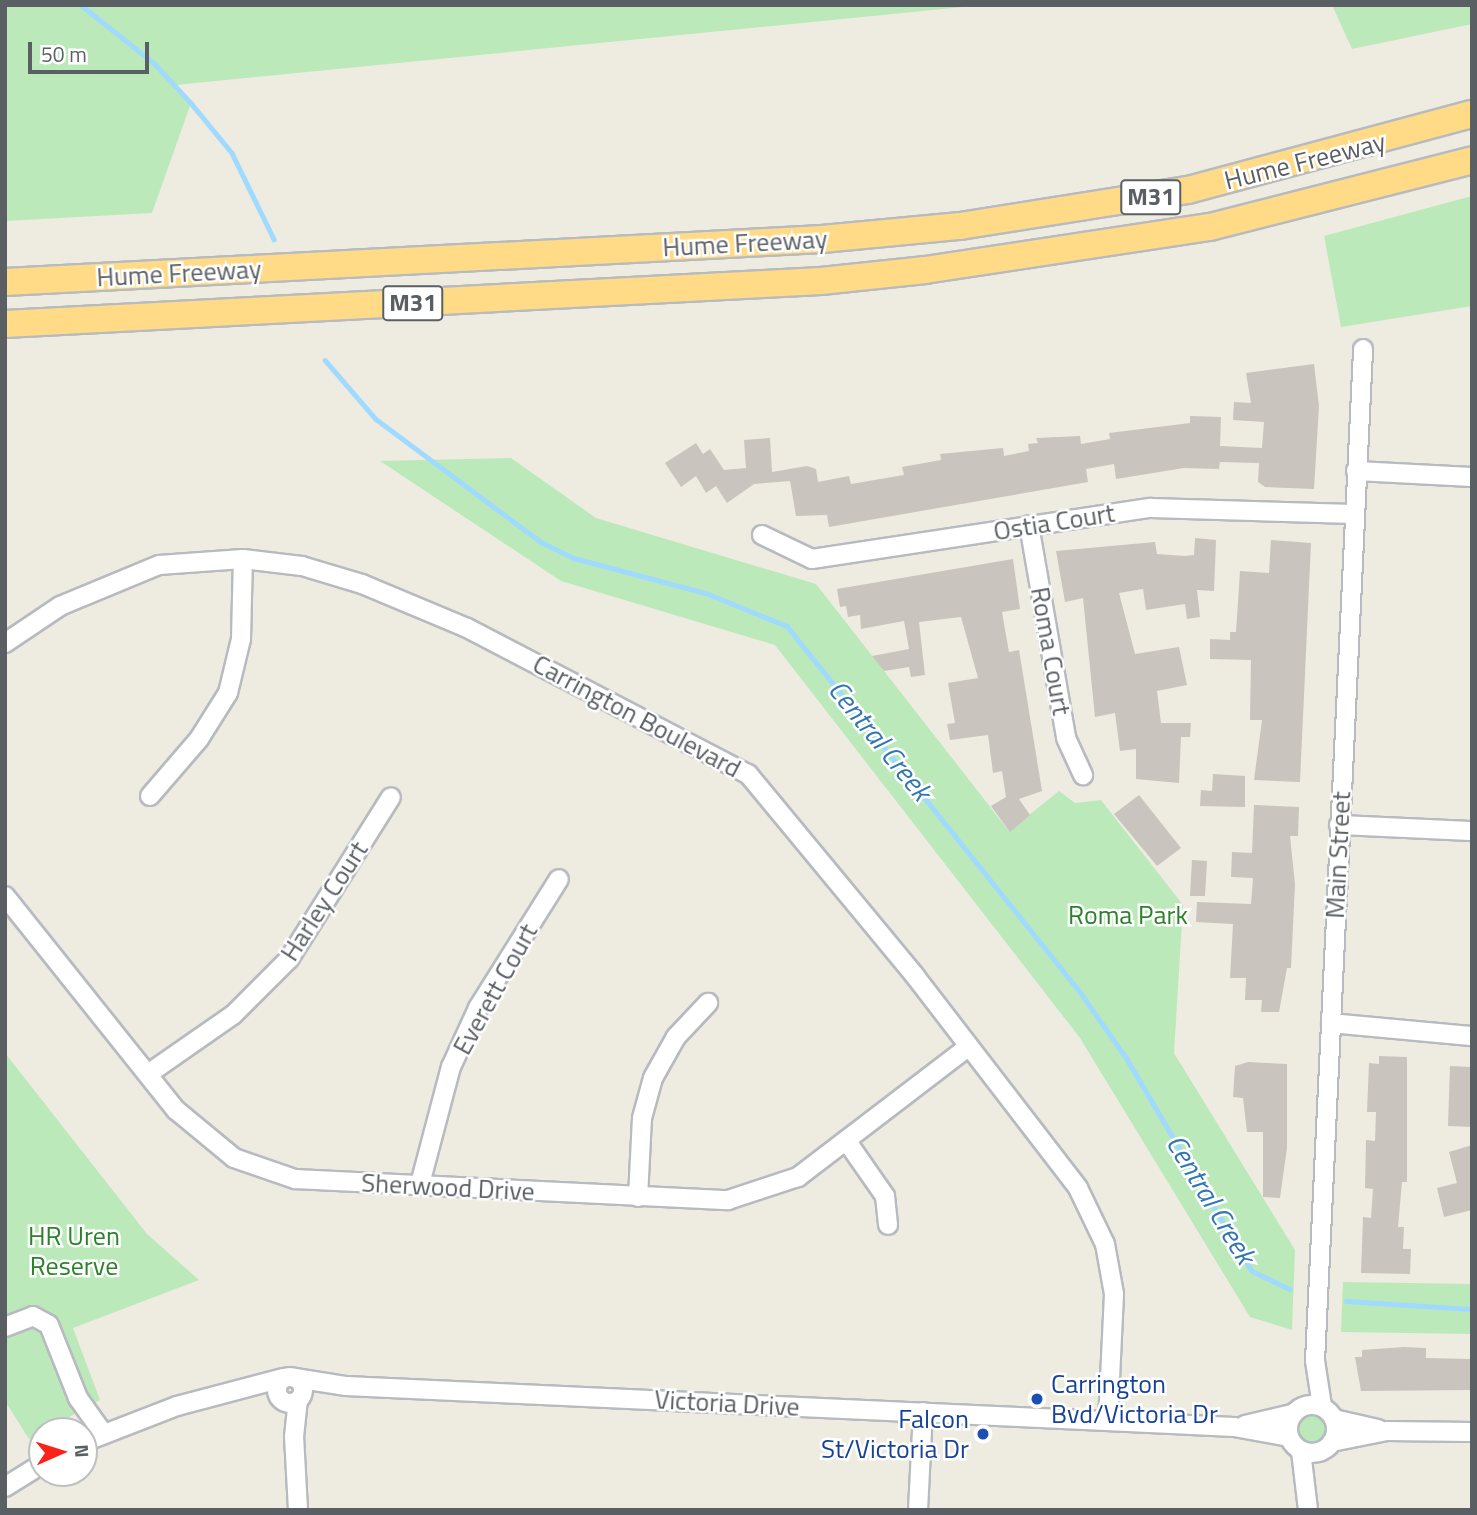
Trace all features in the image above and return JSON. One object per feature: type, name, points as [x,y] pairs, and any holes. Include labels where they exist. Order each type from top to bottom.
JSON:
[{"type":"highway","name":"Hume Freeway","points":[[5,282],[822,239],[960,226],[1188,190],[1472,114]]},
{"type":"highway","name":"Hume Freeway","points":[[5,324],[821,281],[925,270],[1210,226],[1472,160]]},
{"type":"street","name":"Main Street","points":[[1294,1444],[1298,1410],[1315,1361],[1353,514],[1363,349]]},
{"type":"street","points":[[1356,471],[1472,477]]},
{"type":"street","name":"Ostia Court","points":[[762,535],[812,559],[1151,508],[1353,514]]},
{"type":"street","name":"Roma Court","points":[[1029,525],[1066,738],[1083,775]]},
{"type":"street","points":[[150,796],[199,739],[228,693],[242,639],[243,559]]},
{"type":"street","name":"Carrington Boulevard","points":[[5,643],[60,606],[147,569],[183,560],[243,559],[302,566],[362,584],[467,628],[748,774],[915,976],[967,1048],[1078,1188],[1105,1244],[1114,1294],[1108,1420]]},
{"type":"street","name":"Harley Court","points":[[149,1074],[233,1015],[289,960],[391,797]]},
{"type":"street","points":[[1339,825],[1472,831]]},
{"type":"street","name":"Everett Court","points":[[420,1184],[451,1067],[478,1008],[559,879]]},
{"type":"street","name":"Sherwood Drive","points":[[5,896],[176,1110],[234,1158],[295,1180],[728,1200],[798,1177],[848,1143],[967,1048]]},
{"type":"street","points":[[638,1197],[642,1118],[653,1078],[676,1037],[708,1003]]},
{"type":"street","points":[[1330,1029],[1472,1036]]},
{"type":"street","points":[[848,1143],[885,1196],[888,1225]]},
{"type":"street","points":[[5,1327],[33,1316],[49,1325],[78,1398],[103,1433]]},
{"type":"street","name":"Main Street","points":[[1315,1361],[1328,1413],[1328,1446]]},
{"type":"street","points":[[289,1378],[276,1390],[290,1399],[298,1510]]},
{"type":"street","name":"Victoria Drive","points":[[98,1435],[219,1396],[289,1378],[346,1386],[1234,1427],[1294,1444],[1328,1446]]},
{"type":"street","name":"Victoria Drive","points":[[219,1396],[290,1399],[346,1386]]},
{"type":"street","name":"Victoria Drive","points":[[1234,1427],[1298,1410],[1328,1413]]},
{"type":"street","points":[[918,1510],[923,1412]]},
{"type":"street","points":[[1328,1413],[1387,1431]]},
{"type":"street","points":[[1308,1490],[1328,1446],[1387,1431],[1472,1432]]},
{"type":"street","points":[[1294,1444],[1308,1490],[1308,1510]]},
{"type":"street","points":[[5,1487],[28,1473]]},
{"type":"green space","points":[[5,5],[983,5],[176,85],[191,103],[152,213],[5,221]]},
{"type":"green space","points":[[1332,5],[1472,5],[1472,24],[1352,49]]},
{"type":"green space","points":[[1472,196],[1472,306],[1341,327],[1324,236]]},
{"type":"green space","name":"Roma Park","points":[[511,458],[596,518],[816,584],[1009,831],[1059,791],[1075,803],[1101,800],[1183,905],[1174,1053],[1295,1250],[1292,1330],[1250,1317],[1080,1038],[775,645],[561,581],[380,461]]},
{"type":"green space","name":"HR Uren Reserve","points":[[5,1053],[147,1234],[199,1280],[73,1328],[100,1400],[69,1417],[28,1417],[28,1437],[5,1401]]},
{"type":"green space","points":[[1343,1282],[1472,1284],[1472,1334],[1341,1332]]},
{"type":"green space","points":[[1312,1415],[1322,1419],[1326,1429],[1322,1439],[1312,1443],[1302,1439],[1298,1429],[1302,1419]]},
{"type":"building","points":[[1314,364],[1319,406],[1314,489],[1265,487],[1258,482],[1259,463],[1220,462],[1219,469],[1184,468],[1116,479],[1114,464],[1086,469],[1088,482],[829,527],[827,515],[796,516],[790,481],[754,484],[727,503],[716,486],[706,493],[696,476],[681,487],[665,463],[696,443],[703,454],[710,449],[724,470],[746,468],[744,440],[770,438],[772,472],[807,466],[816,469],[818,482],[849,476],[851,484],[904,475],[902,467],[941,460],[940,454],[1003,448],[1004,456],[1029,451],[1028,444],[1038,443],[1036,438],[1080,436],[1081,444],[1110,439],[1109,433],[1190,423],[1190,416],[1221,417],[1220,446],[1262,448],[1264,422],[1233,420],[1234,402],[1251,403],[1246,373]]},
{"type":"building","points":[[1195,538],[1216,540],[1214,591],[1197,590],[1200,617],[1187,619],[1185,604],[1146,610],[1143,589],[1119,593],[1135,654],[1179,647],[1187,685],[1157,691],[1161,723],[1191,723],[1190,737],[1181,737],[1179,783],[1136,779],[1136,749],[1120,751],[1115,713],[1095,717],[1083,598],[1065,602],[1056,551],[1155,542],[1157,554],[1185,556],[1194,555]]},
{"type":"building","points":[[1271,540],[1311,543],[1300,782],[1254,780],[1262,720],[1250,720],[1251,660],[1210,659],[1210,639],[1230,640],[1230,632],[1236,632],[1240,571],[1269,573]]},
{"type":"building","points":[[1013,559],[1020,609],[1002,612],[1009,652],[1019,650],[1042,791],[1019,799],[1030,815],[1010,832],[991,806],[1006,797],[1002,771],[993,773],[988,735],[950,740],[947,724],[955,723],[948,683],[978,678],[961,617],[919,622],[925,675],[911,677],[909,667],[884,671],[872,656],[909,649],[904,621],[861,629],[860,615],[848,617],[846,606],[840,607],[837,589]]},
{"type":"building","points":[[1213,774],[1245,776],[1245,807],[1200,806],[1201,790],[1212,791]]},
{"type":"building","points":[[1139,795],[1181,848],[1157,866],[1114,814]]},
{"type":"building","points":[[1254,805],[1299,807],[1298,836],[1290,836],[1295,884],[1291,968],[1287,968],[1279,1012],[1261,1012],[1262,1000],[1245,1000],[1246,978],[1230,978],[1233,924],[1196,922],[1197,902],[1251,904],[1253,878],[1231,877],[1232,852],[1252,853]]},
{"type":"building","points":[[1192,860],[1207,861],[1205,896],[1190,896]]},
{"type":"building","points":[[1379,1056],[1407,1057],[1407,1182],[1402,1182],[1398,1227],[1404,1227],[1403,1249],[1411,1249],[1410,1274],[1361,1273],[1363,1217],[1371,1218],[1373,1189],[1365,1188],[1366,1140],[1375,1141],[1376,1112],[1367,1112],[1369,1063],[1379,1064]]},
{"type":"building","points":[[1248,1062],[1287,1064],[1287,1148],[1280,1198],[1263,1197],[1263,1132],[1247,1132],[1243,1098],[1233,1097],[1235,1066]]},
{"type":"building","points":[[1450,1066],[1472,1067],[1472,1127],[1448,1126]]},
{"type":"building","points":[[1472,1145],[1472,1210],[1444,1217],[1437,1188],[1457,1183],[1449,1152]]},
{"type":"building","points":[[1426,1348],[1426,1358],[1471,1359],[1470,1390],[1361,1391],[1355,1357],[1362,1357],[1362,1350]]},
{"type":"waterway","name":"Central Creek","points":[[81,5],[154,63],[191,103],[232,153],[274,239]]},
{"type":"waterway","name":"Central Creek","points":[[325,360],[376,419],[541,542],[574,558],[706,593],[787,626],[1078,989],[1127,1059],[1252,1271],[1290,1289]]},
{"type":"waterway","name":"Central Creek","points":[[1346,1301],[1472,1309]]},
{"type":"place","name":"Carrington Bvd/Victoria Dr","points":[[1037,1399]]},
{"type":"place","name":"Falcon St/Victoria Dr","points":[[983,1434]]}]
